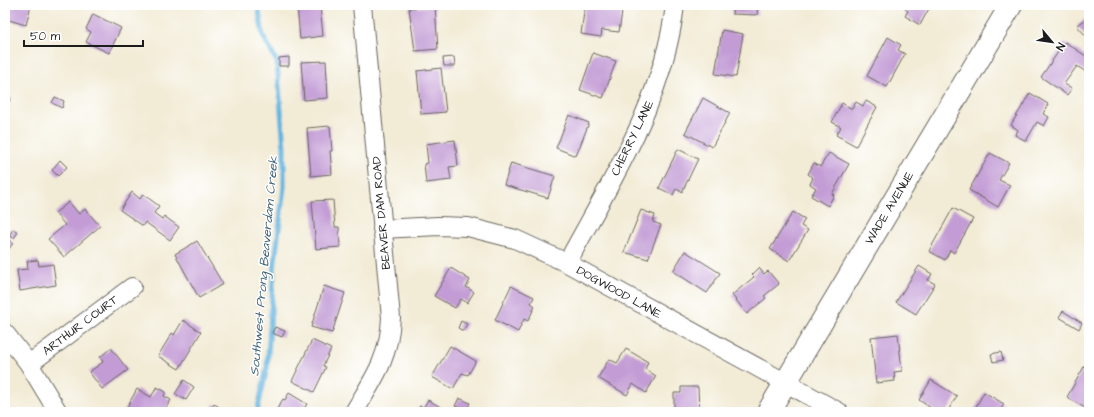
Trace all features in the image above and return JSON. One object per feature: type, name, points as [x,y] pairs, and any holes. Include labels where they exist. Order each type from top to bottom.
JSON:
[{"type":"main road","name":"WADE AVENUE","points":[[768,412],[1011,5]]},
{"type":"street","name":"BEAVER DAM ROAD","points":[[354,412],[377,374],[387,351],[391,318],[362,5]]},
{"type":"street","name":"CHERRY LANE","points":[[567,263],[645,116],[662,69],[675,5]]},
{"type":"street","name":"DOGWOOD LANE","points":[[382,229],[438,226],[468,227],[515,239],[567,263],[839,412]]},
{"type":"street","name":"ARTHUR COURT","points":[[29,364],[132,287]]},
{"type":"street","points":[[5,333],[29,364],[58,412]]},
{"type":"building","points":[[5,5],[31,5],[26,25],[5,19]]},
{"type":"building","points":[[297,5],[320,5],[323,36],[300,39]]},
{"type":"building","points":[[585,5],[623,5],[619,32],[602,30],[601,37],[581,34]]},
{"type":"building","points":[[733,5],[758,5],[757,15],[732,14]]},
{"type":"building","points":[[906,5],[931,5],[920,25],[905,16],[908,11],[904,8]]},
{"type":"building","points":[[435,6],[438,49],[415,51],[409,8]]},
{"type":"building","points":[[93,14],[121,28],[109,53],[86,42],[91,32],[86,29]]},
{"type":"building","points":[[1089,16],[1089,34],[1087,37],[1077,26]]},
{"type":"building","points":[[722,30],[743,34],[736,77],[715,74]]},
{"type":"building","points":[[888,37],[901,45],[898,50],[905,54],[887,87],[867,76]]},
{"type":"building","points":[[1065,42],[1089,58],[1089,74],[1077,66],[1064,84],[1072,88],[1067,95],[1041,77]]},
{"type":"building","points":[[593,53],[616,61],[603,98],[580,90]]},
{"type":"building","points":[[289,57],[289,66],[279,66],[279,58]]},
{"type":"building","points":[[454,57],[455,66],[444,66],[443,58]]},
{"type":"building","points":[[326,61],[328,98],[304,100],[301,62]]},
{"type":"building","points":[[441,68],[446,112],[421,114],[417,71]]},
{"type":"building","points":[[1030,93],[1048,104],[1043,114],[1049,117],[1044,126],[1037,122],[1026,141],[1015,135],[1018,130],[1011,125]]},
{"type":"building","points":[[5,95],[11,98],[5,109]]},
{"type":"building","points":[[55,97],[64,101],[62,108],[52,103]]},
{"type":"building","points":[[703,98],[730,113],[712,147],[685,133]]},
{"type":"building","points":[[866,101],[877,107],[856,146],[836,135],[841,127],[832,122],[842,103],[852,109],[856,102],[863,106]]},
{"type":"building","points":[[569,115],[589,123],[576,156],[556,148]]},
{"type":"building","points":[[330,126],[332,174],[311,176],[307,128]]},
{"type":"building","points":[[455,140],[458,166],[449,167],[451,180],[426,183],[424,164],[428,163],[426,144]]},
{"type":"building","points":[[678,149],[698,159],[682,192],[676,189],[673,195],[659,188]]},
{"type":"building","points":[[829,153],[849,164],[832,194],[834,195],[828,206],[811,196],[816,188],[810,184],[813,178],[808,174],[814,163],[820,167]]},
{"type":"building","points":[[990,153],[1009,163],[999,180],[1010,185],[998,207],[969,190]]},
{"type":"building","points":[[60,160],[67,167],[58,176],[52,170]]},
{"type":"building","points":[[511,163],[555,176],[548,198],[504,185]]},
{"type":"building","points":[[132,192],[140,199],[143,194],[159,206],[154,213],[162,219],[164,216],[179,227],[170,240],[145,222],[143,226],[120,210]]},
{"type":"building","points":[[333,200],[335,227],[339,227],[340,247],[316,249],[312,201]]},
{"type":"building","points":[[69,202],[79,214],[85,209],[100,226],[64,257],[48,239],[65,225],[55,213]]},
{"type":"building","points":[[953,208],[973,219],[954,253],[950,250],[945,260],[929,251]]},
{"type":"building","points":[[641,210],[655,215],[653,222],[661,225],[648,259],[624,252]]},
{"type":"building","points":[[793,212],[805,219],[801,226],[808,230],[789,261],[770,249]]},
{"type":"building","points":[[13,229],[18,232],[14,238],[9,236]]},
{"type":"building","points":[[6,238],[13,243],[5,255],[5,240]]},
{"type":"building","points":[[197,241],[223,284],[199,298],[175,254]]},
{"type":"building","points":[[685,251],[720,273],[707,293],[673,271]]},
{"type":"building","points":[[38,260],[39,266],[53,264],[56,285],[20,291],[17,270],[28,269],[27,261]]},
{"type":"building","points":[[919,266],[932,274],[928,280],[935,284],[916,314],[896,302]]},
{"type":"building","points":[[451,268],[470,280],[466,287],[474,292],[467,303],[461,299],[455,308],[434,296]]},
{"type":"building","points":[[759,268],[764,274],[768,271],[779,284],[764,296],[766,298],[747,314],[732,295],[754,277],[752,275]]},
{"type":"building","points":[[324,286],[345,293],[332,333],[311,327]]},
{"type":"building","points":[[511,286],[534,297],[531,303],[535,306],[528,321],[524,319],[518,332],[495,320]]},
{"type":"building","points":[[1063,311],[1082,323],[1079,329],[1059,317]]},
{"type":"building","points":[[183,320],[201,332],[179,369],[158,356],[172,333],[174,335]]},
{"type":"building","points":[[461,321],[467,324],[463,331],[458,328]]},
{"type":"building","points":[[275,327],[285,331],[282,337],[272,333]]},
{"type":"building","points":[[898,334],[902,371],[894,372],[895,381],[876,383],[871,337]]},
{"type":"building","points":[[312,340],[331,349],[323,366],[326,367],[314,392],[292,381]]},
{"type":"building","points":[[450,346],[476,361],[468,375],[462,373],[453,389],[432,377]]},
{"type":"building","points":[[111,348],[128,370],[102,389],[89,372],[103,362],[100,357]]},
{"type":"building","points":[[626,349],[648,362],[645,369],[656,376],[646,393],[633,384],[627,395],[598,378],[609,359],[617,363]]},
{"type":"building","points":[[1001,352],[1003,360],[993,362],[991,354]]},
{"type":"building","points":[[1085,365],[1089,367],[1089,402],[1085,408],[1067,397]]},
{"type":"building","points":[[184,380],[194,387],[186,400],[175,394]]},
{"type":"building","points":[[931,380],[957,396],[947,412],[937,412],[919,400]]},
{"type":"building","points":[[157,387],[166,392],[164,396],[171,400],[165,409],[171,412],[124,412],[137,389],[151,397]]},
{"type":"building","points":[[681,387],[698,387],[699,412],[674,412],[674,393],[681,393]]},
{"type":"building","points":[[984,392],[1004,404],[999,412],[973,412]]},
{"type":"building","points":[[289,393],[307,404],[302,412],[275,412],[283,399],[285,400]]},
{"type":"building","points":[[459,398],[470,403],[466,411],[455,406]]},
{"type":"building","points":[[428,400],[450,412],[417,412],[420,406],[423,408]]},
{"type":"building","points":[[214,404],[221,408],[219,412],[209,412]]},
{"type":"waterway","name":"Southwest Prong Beaverdam Creek","points":[[257,412],[267,368],[274,270],[284,187],[284,147],[277,62],[263,36],[258,5]]}]
